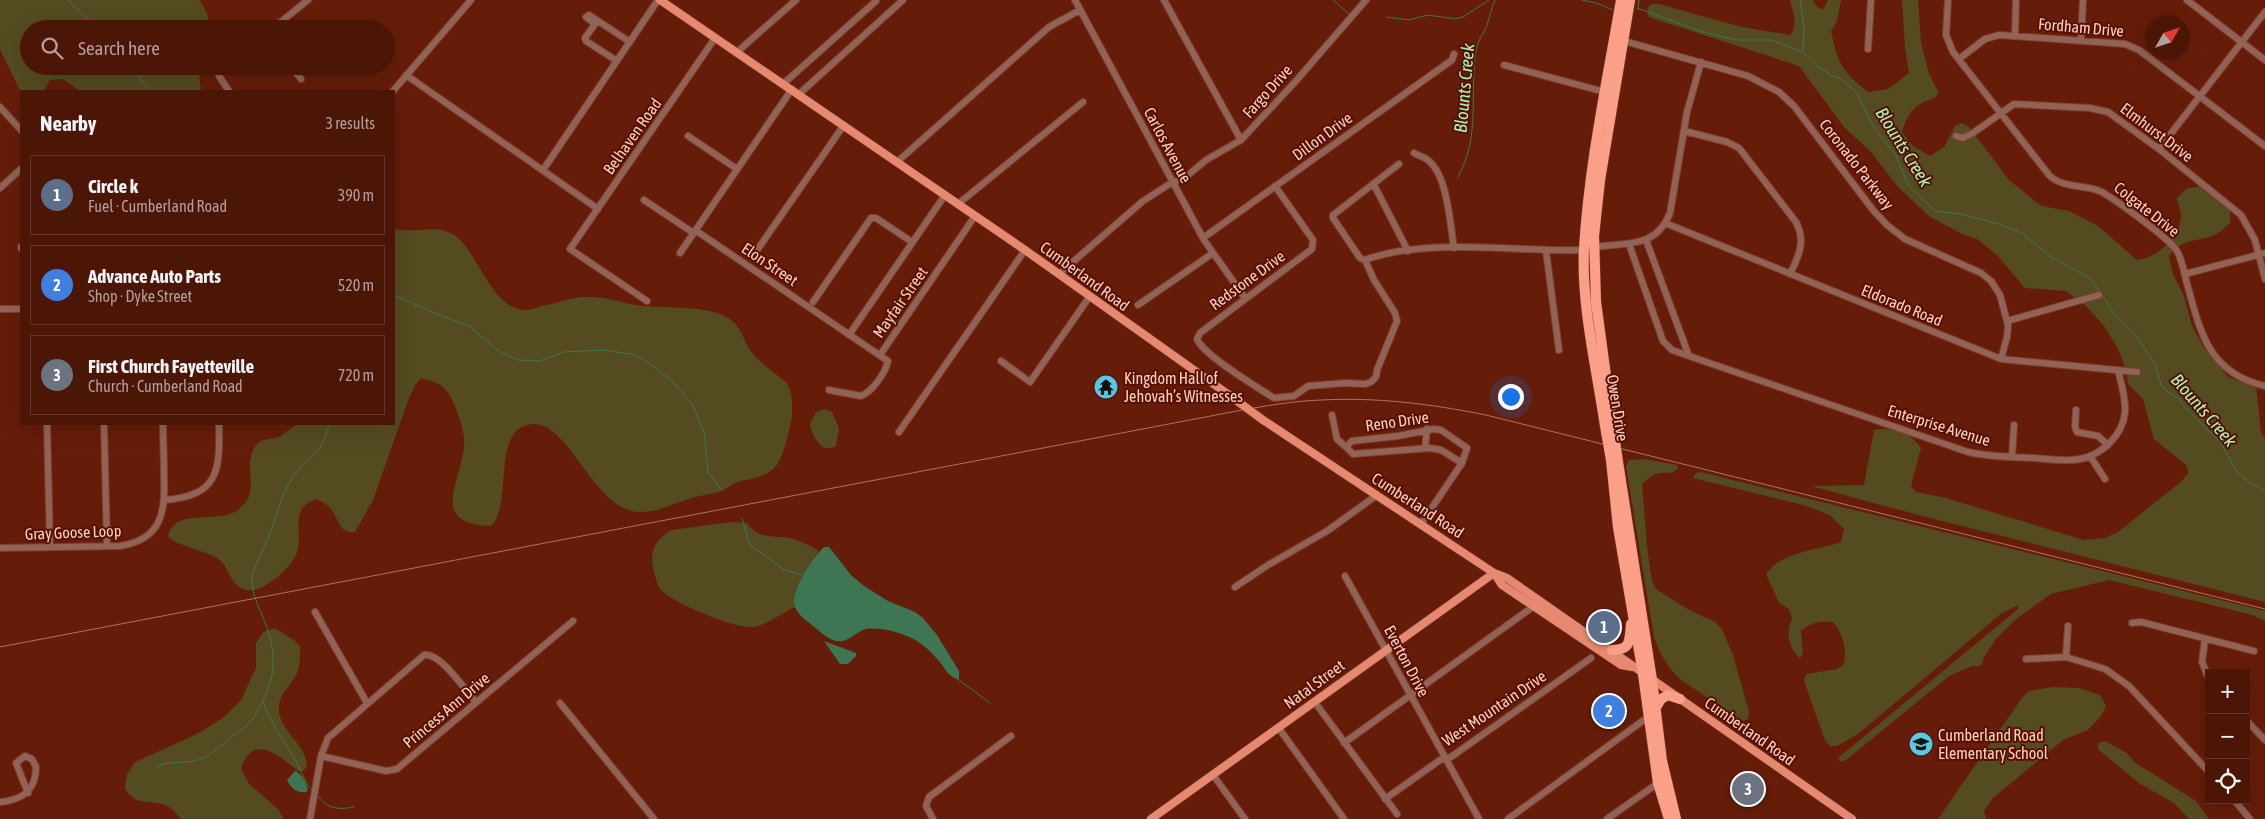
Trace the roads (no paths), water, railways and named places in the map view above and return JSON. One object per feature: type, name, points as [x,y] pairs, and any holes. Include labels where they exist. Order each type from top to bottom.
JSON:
[{"type":"highway","name":"Owen Drive","points":[[1609,427],[1596,301],[1596,211],[1624,40],[1627,1]]},
{"type":"highway","name":"Owen Drive","points":[[1627,1],[1605,92],[1584,250],[1587,305],[1609,427],[1648,677],[1648,718],[1658,783],[1669,819]]},
{"type":"highway","points":[[1590,199],[1593,204],[1590,240],[1591,245],[1595,247]]},
{"type":"highway","points":[[1584,250],[1590,251],[1592,293],[1596,301]]},
{"type":"highway","name":"Owen Drive","points":[[1614,461],[1618,527],[1632,605],[1655,709],[1662,761],[1676,819]]},
{"type":"highway","points":[[1612,650],[1621,650],[1627,646],[1630,638],[1632,605]]},
{"type":"highway","points":[[1655,709],[1661,699],[1668,696],[1680,699]]},
{"type":"main road","name":"Cumberland Road","points":[[659,0],[1025,250],[1263,420],[1494,573],[1507,578],[1852,819]]},
{"type":"main road","name":"Cumberland Road","points":[[1494,573],[1502,585],[1621,664],[1633,667]]},
{"type":"main road","name":"Natal Street","points":[[1151,819],[1494,573]]},
{"type":"street","points":[[283,20],[308,0]]},
{"type":"street","points":[[394,90],[471,0]]},
{"type":"street","points":[[543,170],[659,0]]},
{"type":"street","points":[[736,53],[796,0]]},
{"type":"street","points":[[680,253],[737,170],[795,92],[903,0]]},
{"type":"street","name":"Carlos Avenue","points":[[1075,0],[1203,238],[1245,298]]},
{"type":"street","points":[[1164,0],[1241,140]]},
{"type":"street","name":"Fargo Drive","points":[[1059,274],[1143,201],[1193,172],[1215,154],[1241,140],[1295,82],[1366,0]]},
{"type":"street","points":[[1868,49],[1871,0]]},
{"type":"street","name":"Colgate Drive","points":[[1948,0],[1946,35],[1949,46],[2052,178],[2060,183],[2089,187],[2107,195],[2171,243],[2178,252],[2202,336],[2211,353],[2233,373],[2250,382],[2265,386]]},
{"type":"street","points":[[2015,35],[2016,0]]},
{"type":"street","points":[[2082,40],[2083,0]]},
{"type":"street","points":[[2187,0],[2265,60]]},
{"type":"street","points":[[783,84],[876,1]]},
{"type":"street","points":[[898,162],[1049,27],[1080,10]]},
{"type":"street","points":[[2159,149],[2265,12]]},
{"type":"street","points":[[617,61],[586,41],[585,38],[595,24],[586,17],[589,15],[630,42]]},
{"type":"street","name":"Fordham Drive","points":[[1959,59],[1989,37],[2015,35],[2118,42],[2132,46],[2265,146]]},
{"type":"street","name":"Belhaven Road","points":[[647,301],[570,250],[715,38]]},
{"type":"street","name":"Coronado Parkway","points":[[1624,40],[1748,76],[1769,86],[1788,100],[1879,217],[1896,233],[1914,244],[1986,276],[1998,291],[2007,321],[2008,337],[2001,359]]},
{"type":"street","name":"Dillon Drive","points":[[1203,238],[1452,60],[1454,54]]},
{"type":"street","points":[[1595,247],[1629,244],[1646,240],[1658,232],[1665,223],[1670,213],[1691,95],[1701,62]]},
{"type":"street","points":[[1504,65],[1605,92]]},
{"type":"street","points":[[219,75],[228,90]]},
{"type":"street","points":[[298,75],[301,79]]},
{"type":"street","points":[[406,75],[598,208]]},
{"type":"street","points":[[958,204],[1083,102]]},
{"type":"street","name":"Elmhurst Drive","points":[[1956,136],[1963,138],[1973,133],[2010,105],[2021,103],[2097,109],[2114,116],[2242,215],[2262,254],[2265,278]]},
{"type":"street","points":[[0,108],[20,129]]},
{"type":"street","points":[[753,256],[844,125]]},
{"type":"street","points":[[1684,131],[1727,142],[1739,148],[1796,222],[1801,234],[1802,244],[1790,274]]},
{"type":"street","points":[[688,136],[737,170]]},
{"type":"street","points":[[1414,154],[1427,159],[1436,172],[1447,201],[1454,248]]},
{"type":"street","points":[[1399,164],[1334,215],[1333,218],[1360,258],[1365,260],[1408,251],[1454,248],[1546,251],[1584,250]]},
{"type":"street","points":[[0,188],[20,170]]},
{"type":"street","points":[[1374,185],[1408,251]]},
{"type":"street","name":"Redstone Drive","points":[[1275,186],[1313,240],[1314,246],[1310,252],[1245,298],[1200,333],[1197,339],[1199,345],[1274,398],[1294,396],[1308,386],[1344,383],[1365,384],[1370,382],[1376,377],[1377,370],[1397,321],[1395,313],[1374,280],[1365,260]]},
{"type":"street","points":[[849,335],[945,195]]},
{"type":"street","name":"Elon Street","points":[[644,200],[880,355]]},
{"type":"street","name":"Mayfair Street","points":[[829,390],[861,396],[868,392],[888,364],[888,361],[880,355],[976,216]]},
{"type":"street","points":[[813,302],[871,218],[876,218],[912,242]]},
{"type":"street","name":"Eldorado Road","points":[[1665,223],[2001,359],[2137,372]]},
{"type":"street","points":[[1646,240],[1689,356]]},
{"type":"street","name":"Enterprise Avenue","points":[[1629,244],[1663,341],[1672,350],[1968,452],[2012,457],[2071,460],[2090,456],[2108,445],[2120,428],[2125,412],[2118,370]]},
{"type":"street","points":[[899,432],[1025,250]]},
{"type":"street","points":[[1546,251],[1559,350]]},
{"type":"street","points":[[1138,305],[1213,252]]},
{"type":"street","points":[[2185,274],[2262,254]]},
{"type":"street","points":[[2007,321],[2100,295]]},
{"type":"street","points":[[1001,362],[1030,382],[1090,296]]},
{"type":"street","points":[[0,309],[20,309]]},
{"type":"street","points":[[2076,410],[2074,428],[2077,432],[2098,436],[2108,445]]},
{"type":"street","points":[[1332,415],[1337,439],[1346,447]]},
{"type":"street","points":[[47,425],[50,547]]},
{"type":"street","points":[[104,425],[107,546]]},
{"type":"street","name":"Gray Goose Loop","points":[[0,548],[107,546],[132,544],[142,539],[160,521],[164,500],[163,425]]},
{"type":"street","points":[[164,500],[194,495],[213,478],[218,469],[220,458],[219,425]]},
{"type":"street","points":[[2012,457],[2014,425]]},
{"type":"street","points":[[1426,448],[1427,430]]},
{"type":"street","name":"Reno Drive","points":[[1427,430],[1441,430],[1467,448],[1462,463],[1441,450],[1426,448],[1353,454],[1346,447],[1352,441],[1398,436],[1427,430]]},
{"type":"street","points":[[2090,456],[2105,479]]},
{"type":"street","points":[[1421,524],[1462,463]]},
{"type":"street","points":[[1235,587],[1268,565],[1327,531],[1377,495]]},
{"type":"street","name":"Everton Drive","points":[[1345,576],[1445,759]]},
{"type":"street","points":[[1344,743],[1534,606]]},
{"type":"street","points":[[315,612],[367,703]]},
{"type":"street","name":"Princess Ann Drive","points":[[321,756],[386,771],[397,769],[573,621]]},
{"type":"street","points":[[2132,623],[2141,622],[2254,651]]},
{"type":"street","points":[[2066,656],[2068,626]]},
{"type":"street","points":[[2205,639],[2202,662],[2205,669]]},
{"type":"street","points":[[310,819],[324,744],[333,731],[424,655],[430,654],[441,662],[476,702]]},
{"type":"street","points":[[2026,659],[2066,656],[2100,667],[2122,679],[2205,768]]},
{"type":"street","name":"West Mountain Drive","points":[[1479,819],[1445,759],[1451,758],[1590,658]]},
{"type":"street","points":[[1314,702],[1396,814]]},
{"type":"street","points":[[560,703],[654,819]]},
{"type":"street","points":[[1508,819],[1648,718]]},
{"type":"street","points":[[2250,724],[2264,737]]},
{"type":"street","points":[[1278,728],[1344,819]]},
{"type":"street","points":[[933,819],[926,806],[929,797],[1011,736]]},
{"type":"street","points":[[0,802],[21,797],[28,793],[36,767],[32,758],[25,756],[16,763],[28,793]]},
{"type":"street","points":[[1385,799],[1440,760],[1445,759]]},
{"type":"street","points":[[1213,775],[1245,819]]},
{"type":"street","points":[[1607,819],[1658,783]]},
{"type":"street","points":[[2237,804],[2250,819]]},
{"type":"waterway","points":[[68,0],[89,20]]},
{"type":"waterway","points":[[1333,0],[1349,14]]},
{"type":"waterway","points":[[1386,17],[1409,20],[1428,15],[1455,19],[1463,17],[1489,0]]},
{"type":"waterway","name":"Blounts Creek","points":[[1458,177],[1470,145],[1477,46],[1487,25],[1495,0]]},
{"type":"waterway","name":"Blounts Creek","points":[[1582,0],[1613,10]]},
{"type":"waterway","name":"Blounts Creek","points":[[1638,9],[1639,0]]},
{"type":"waterway","points":[[1800,0],[1804,28],[1803,51]]},
{"type":"waterway","name":"Blounts Creek","points":[[1637,8],[1703,32],[1736,40],[1771,40],[1803,52],[1816,65],[1832,76],[1840,78],[1857,93],[1874,127],[1896,156],[1909,186],[1935,211],[1960,214],[1999,224],[2023,234],[2051,257],[2090,278],[2099,291]]},
{"type":"waterway","points":[[137,75],[150,90]]},
{"type":"waterway","points":[[395,295],[469,326],[497,350],[518,360],[540,361],[564,352],[603,350],[631,354],[649,363],[671,380],[692,404],[704,432],[708,472],[722,491]]},
{"type":"waterway","name":"Blounts Creek","points":[[2102,295],[2115,315],[2136,335],[2155,364],[2161,385],[2169,393],[2180,399],[2183,405],[2221,443],[2237,472],[2249,482],[2265,490]]},
{"type":"waterway","points":[[158,766],[198,760],[207,756],[246,726],[260,707],[270,684],[273,662],[270,638],[255,598],[252,577],[287,487],[295,474],[318,451],[329,425]]},
{"type":"waterway","points":[[742,518],[750,545],[783,569],[804,576]]},
{"type":"waterway","points":[[959,680],[990,703]]},
{"type":"waterway","points":[[263,701],[274,725],[313,791]]},
{"type":"waterway","points":[[317,795],[329,806],[354,807]]},
{"type":"railway","points":[[0,647],[1237,411],[1290,403],[1342,399],[1404,402],[1486,415],[2265,609]]},
{"type":"place","name":"Kingdom Hall of Jehovah’s Witnesses","points":[[1106,387]]},
{"type":"place","name":"Circle k","points":[[1604,627]]},
{"type":"place","name":"Advance Auto Parts","points":[[1609,711]]},
{"type":"place","name":"Cumberland Road Elementary School","points":[[1921,744]]},
{"type":"place","name":"First Church Fayetteville","points":[[1748,789]]}]
